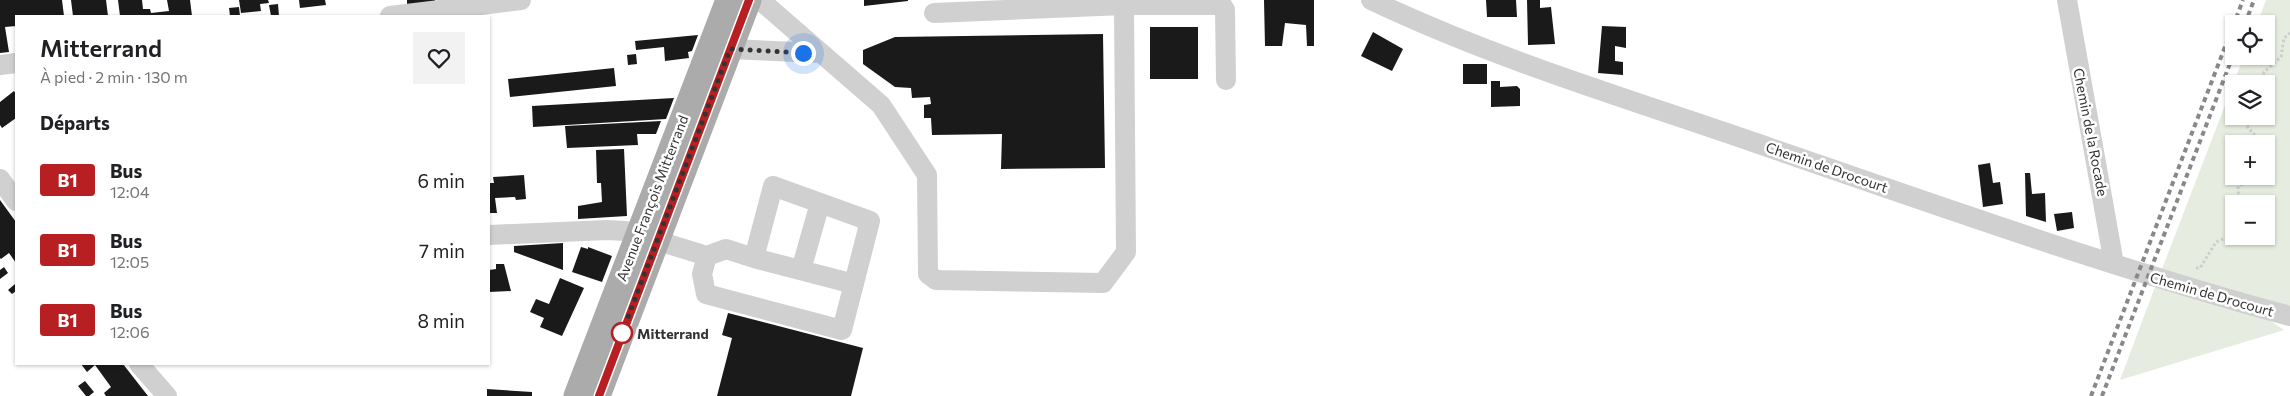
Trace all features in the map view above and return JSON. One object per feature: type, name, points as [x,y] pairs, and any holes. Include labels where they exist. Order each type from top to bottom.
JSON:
[{"type":"main road","name":"Avenue François Mitterrand","points":[[598,396],[648,237],[728,0]]},
{"type":"main road","name":"Avenue François Mitterrand","points":[[576,396],[648,237],[730,49],[749,0]]},
{"type":"street","points":[[398,15],[521,0]]},
{"type":"street","points":[[760,0],[881,105],[927,175],[928,274],[936,280],[1103,284],[1126,252],[1124,6]]},
{"type":"street","name":"Chemin de Drocourt","points":[[1371,0],[1482,48],[2114,264],[2290,316]]},
{"type":"street","name":"Chemin de la Rocade","points":[[2067,0],[2114,264]]},
{"type":"street","points":[[934,13],[1124,6],[1222,5],[1225,10],[1226,80]]},
{"type":"street","points":[[730,49],[821,53]]},
{"type":"street","points":[[0,65],[15,63]]},
{"type":"street","points":[[0,179],[15,200]]},
{"type":"street","points":[[707,256],[702,274],[706,294],[842,330],[870,221],[773,186],[754,258]]},
{"type":"street","points":[[801,270],[820,203]]},
{"type":"street","points":[[490,235],[607,230],[648,237],[707,256],[726,249],[854,284]]},
{"type":"street","points":[[140,365],[167,396]]},
{"type":"path","points":[[2263,75],[2264,72],[2281,57],[2284,38],[2290,33]]},
{"type":"path","points":[[2247,125],[2254,135]]},
{"type":"path","points":[[2192,268],[2200,268],[2216,242],[2225,238]]},
{"type":"shaded area","points":[[2266,0],[2290,0],[2290,306],[2162,269],[2225,105],[2225,125],[2275,125],[2275,75],[2237,75],[2241,65],[2275,65],[2275,15],[2260,15]]},
{"type":"shaded area","points":[[2155,287],[2268,319],[2284,330],[2120,380]]},
{"type":"building","points":[[0,0],[62,0],[64,15],[15,15],[15,26],[5,27],[9,52],[0,53]]},
{"type":"building","points":[[71,0],[106,0],[108,15],[73,15]]},
{"type":"building","points":[[118,0],[142,0],[143,9],[150,9],[151,13],[169,11],[167,0],[190,0],[192,15],[120,15]]},
{"type":"building","points":[[239,0],[268,0],[269,3],[260,4],[261,11],[241,13]]},
{"type":"building","points":[[299,0],[325,0],[326,5],[300,8]]},
{"type":"building","points":[[407,0],[435,0],[435,1],[407,5]]},
{"type":"building","points":[[864,0],[908,0],[908,1],[864,6]]},
{"type":"building","points":[[1264,0],[1314,0],[1314,46],[1307,46],[1306,25],[1285,23],[1282,46],[1265,46]]},
{"type":"building","points":[[1486,0],[1516,0],[1517,17],[1487,17]]},
{"type":"building","points":[[1527,0],[1540,0],[1540,8],[1551,7],[1555,44],[1528,45]]},
{"type":"building","points":[[278,4],[279,15],[271,15],[269,5]]},
{"type":"building","points":[[239,7],[240,15],[230,15],[229,8]]},
{"type":"building","points":[[1602,26],[1626,27],[1626,48],[1615,46],[1615,61],[1623,62],[1623,75],[1598,73]]},
{"type":"building","points":[[1150,27],[1198,27],[1198,79],[1150,79]]},
{"type":"building","points":[[1373,32],[1403,49],[1392,71],[1361,56]]},
{"type":"building","points":[[1103,34],[1105,168],[1001,169],[1002,134],[932,135],[931,118],[924,118],[924,105],[931,104],[930,97],[912,98],[911,88],[895,87],[863,64],[863,50],[895,37]]},
{"type":"building","points":[[698,35],[692,51],[688,52],[689,58],[665,61],[664,47],[636,50],[635,41]]},
{"type":"building","points":[[636,54],[637,64],[628,65],[627,55]]},
{"type":"building","points":[[1463,64],[1487,64],[1487,84],[1463,84]]},
{"type":"building","points":[[614,68],[616,86],[510,97],[508,79]]},
{"type":"building","points":[[1491,81],[1500,81],[1500,87],[1517,86],[1520,89],[1520,106],[1491,107]]},
{"type":"building","points":[[14,91],[15,119],[2,128],[0,125],[0,102]]},
{"type":"building","points":[[674,98],[666,119],[533,127],[532,106]]},
{"type":"building","points":[[661,121],[656,134],[637,134],[638,145],[567,148],[565,126]]},
{"type":"building","points":[[624,149],[627,216],[578,219],[578,206],[602,202],[601,183],[597,183],[596,150]]},
{"type":"building","points":[[1990,163],[1993,183],[2000,182],[2003,204],[1983,207],[1978,165]]},
{"type":"building","points":[[2025,173],[2030,173],[2032,194],[2045,193],[2046,222],[2026,216]]},
{"type":"building","points":[[524,175],[526,199],[516,200],[515,197],[495,198],[497,213],[490,213],[490,183],[494,183],[493,177]]},
{"type":"building","points":[[0,200],[15,221],[15,262],[9,253],[0,258]]},
{"type":"building","points":[[2072,212],[2074,228],[2057,231],[2054,214]]},
{"type":"building","points":[[563,243],[563,270],[514,252],[514,246]]},
{"type":"building","points":[[581,247],[588,249],[588,247],[612,256],[602,282],[572,272]]},
{"type":"building","points":[[496,264],[504,264],[511,291],[490,292],[490,270],[496,269]]},
{"type":"building","points":[[4,267],[8,273],[0,279],[0,270]]},
{"type":"building","points":[[560,278],[584,288],[562,336],[540,327],[544,318],[530,312],[536,299],[549,304]]},
{"type":"building","points":[[15,284],[15,292],[12,294],[8,290]]},
{"type":"building","points":[[728,313],[863,348],[851,396],[717,396],[732,338],[722,335]]},
{"type":"building","points":[[82,365],[95,365],[87,372]]},
{"type":"building","points":[[95,365],[124,365],[148,396],[106,396],[104,393],[111,387]]},
{"type":"building","points":[[85,381],[94,392],[89,396],[86,396],[78,386]]},
{"type":"building","points":[[487,389],[532,392],[532,396],[487,396]]},
{"type":"railway","points":[[2091,396],[2243,0]]},
{"type":"railway","points":[[2248,15],[2254,0]]},
{"type":"railway","points":[[2102,396],[2229,65]]},
{"type":"bus line","name":"B1","points":[[599,396],[749,0]]},
{"type":"place","name":"Mitterrand","points":[[622,333]]},
{"type":"route","points":[[622,333],[730,49],[803,53]]}]
